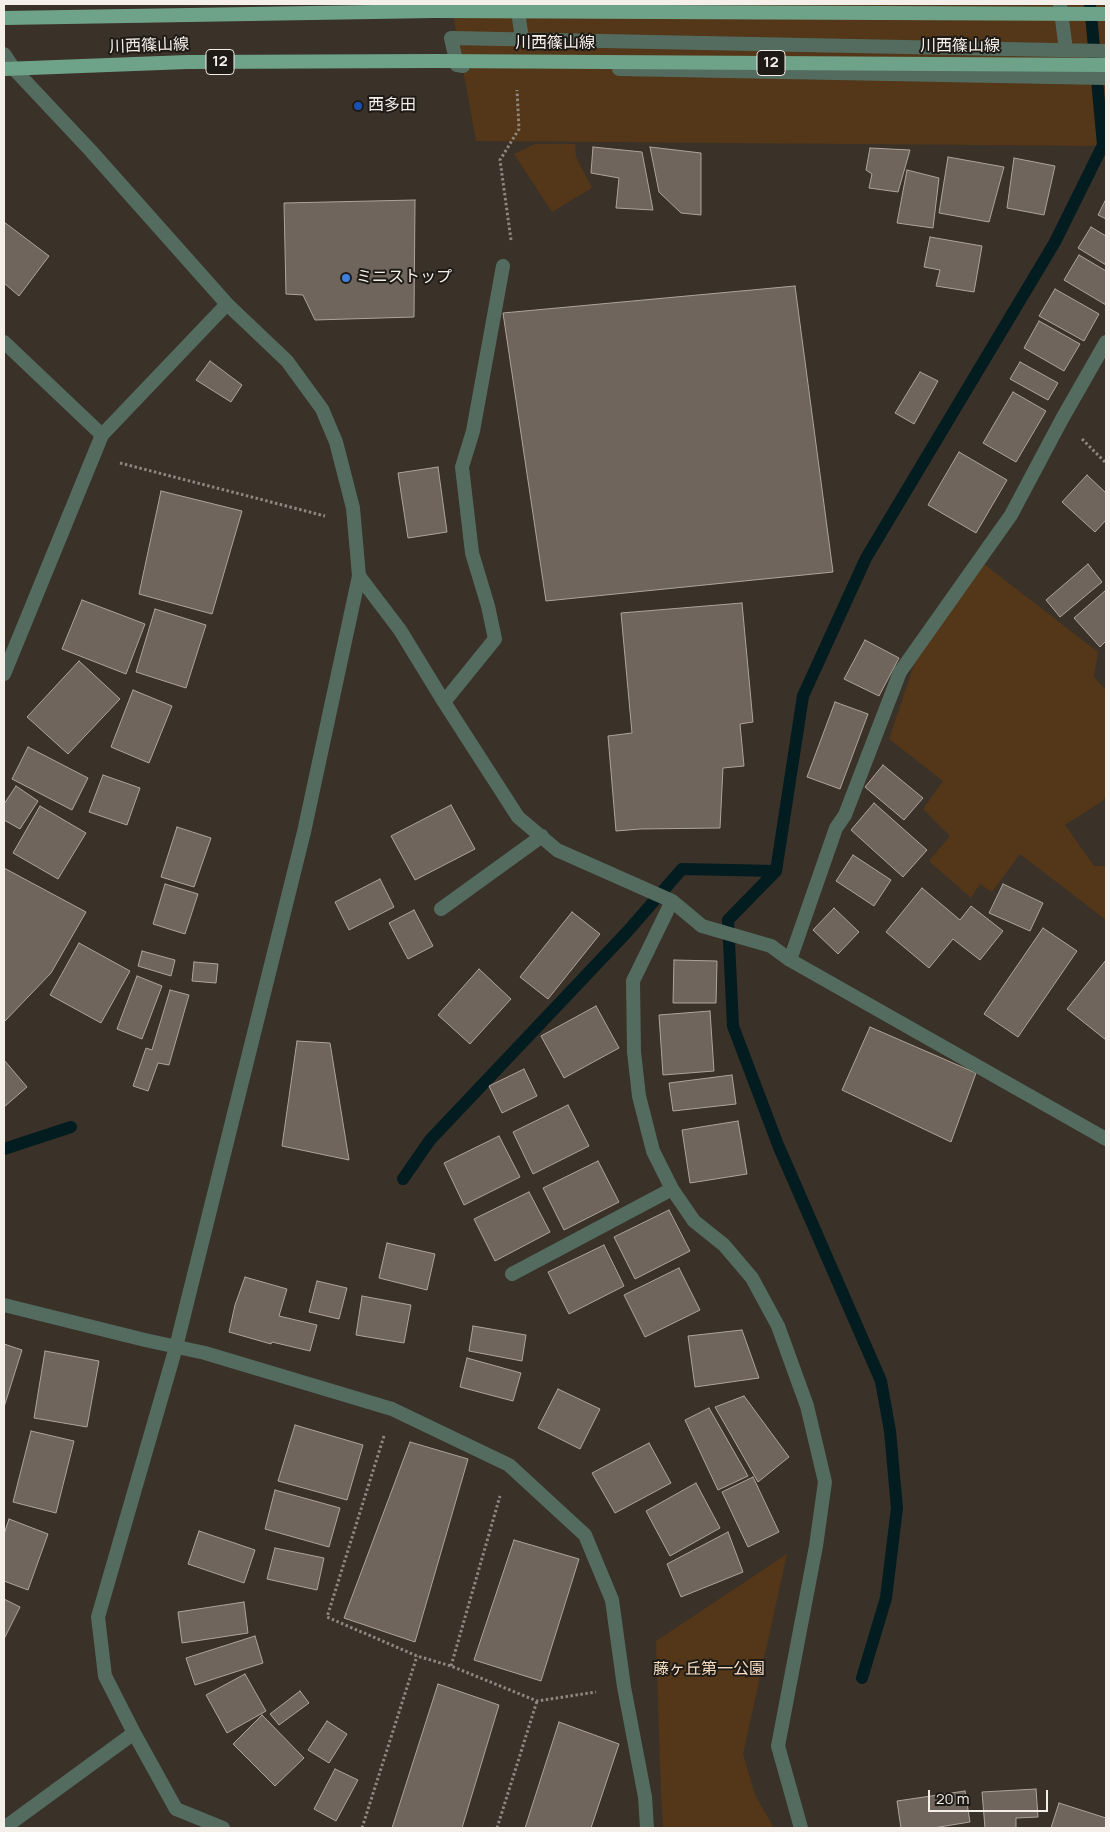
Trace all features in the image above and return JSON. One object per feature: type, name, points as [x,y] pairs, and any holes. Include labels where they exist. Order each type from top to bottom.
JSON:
[{"type":"main road","name":"川西篠山線","points":[[4,18],[435,11],[1106,14]]},
{"type":"main road","name":"川西篠山線","points":[[9,69],[187,62],[436,61],[1106,65]]},
{"type":"street","points":[[517,4],[522,39]]},
{"type":"street","points":[[1060,4],[1066,50]]},
{"type":"street","points":[[1106,51],[451,38],[457,66],[1106,78]]},
{"type":"street","points":[[4,54],[9,69],[91,151],[227,304],[287,361],[322,409],[336,442],[353,508],[359,576],[304,832],[176,1347],[98,1617],[105,1676],[176,1809],[223,1828]]},
{"type":"street","points":[[444,702],[495,639],[488,606],[472,553],[462,467],[473,431],[503,266]]},
{"type":"street","points":[[4,674],[102,435],[227,304]]},
{"type":"street","points":[[4,342],[102,435]]},
{"type":"street","points":[[790,960],[836,828],[845,815],[900,672],[1011,515],[1062,419],[1106,342]]},
{"type":"street","points":[[359,576],[400,630],[518,817],[557,850],[672,901],[702,926],[771,946],[790,960],[1106,1139]]},
{"type":"street","points":[[441,908],[542,836]]},
{"type":"street","points":[[672,901],[633,981],[634,1052],[639,1096],[653,1151],[672,1189],[694,1221],[724,1245],[752,1278],[778,1326],[808,1406],[825,1482],[816,1546],[778,1746],[801,1828]]},
{"type":"street","points":[[512,1274],[672,1189]]},
{"type":"street","points":[[4,1305],[205,1353],[392,1409],[509,1465],[585,1535],[612,1600],[624,1687],[645,1797],[647,1828]]},
{"type":"street","points":[[4,1828],[134,1733]]},
{"type":"path","points":[[503,266],[513,254],[500,160],[519,128],[515,67]]},
{"type":"path","points":[[93,456],[328,517]]},
{"type":"path","points":[[392,1409],[327,1617],[417,1656],[451,1666],[537,1701],[624,1687]]},
{"type":"path","points":[[451,1666],[509,1465]]},
{"type":"path","points":[[362,1828],[417,1656]]},
{"type":"path","points":[[497,1828],[537,1701]]},
{"type":"green space","points":[[451,4],[1106,4],[1106,146],[476,141]]},
{"type":"green space","points":[[535,144],[575,144],[576,157],[592,188],[552,212],[514,154]]},
{"type":"green space","points":[[984,564],[1098,652],[1094,677],[1106,690],[1106,797],[1065,825],[1094,866],[1106,866],[1106,920],[1020,854],[992,892],[980,884],[971,898],[929,861],[950,836],[923,809],[943,781],[889,739],[915,662]]},
{"type":"green space","name":"藤ヶ丘第一公園","points":[[787,1554],[743,1754],[755,1795],[774,1828],[663,1828],[656,1641]]},
{"type":"building","points":[[593,147],[642,152],[653,210],[616,208],[619,178],[591,173]]},
{"type":"building","points":[[650,147],[701,153],[701,215],[681,213],[659,192]]},
{"type":"building","points":[[870,148],[910,150],[898,192],[869,188],[872,174],[866,170]]},
{"type":"building","points":[[948,157],[1004,167],[989,222],[939,213]]},
{"type":"building","points":[[1014,158],[1055,166],[1044,215],[1007,208]]},
{"type":"building","points":[[907,170],[939,178],[933,228],[897,223]]},
{"type":"building","points":[[1106,199],[1106,219],[1098,215]]},
{"type":"building","points":[[415,200],[414,317],[315,320],[303,295],[286,294],[284,203]]},
{"type":"building","points":[[4,222],[49,256],[19,296],[4,283]]},
{"type":"building","points":[[1091,227],[1106,236],[1106,265],[1078,248]]},
{"type":"building","points":[[930,237],[982,246],[974,292],[936,286],[940,270],[924,267]]},
{"type":"building","points":[[1079,255],[1106,271],[1106,305],[1064,280]]},
{"type":"building","points":[[795,286],[833,572],[546,601],[503,313]]},
{"type":"building","points":[[1055,289],[1099,314],[1084,341],[1039,316]]},
{"type":"building","points":[[1039,321],[1080,344],[1064,371],[1024,348]]},
{"type":"building","points":[[210,361],[242,385],[231,402],[196,380]]},
{"type":"building","points":[[1020,362],[1058,383],[1048,400],[1010,379]]},
{"type":"building","points":[[920,372],[938,381],[914,424],[895,413]]},
{"type":"building","points":[[1013,392],[1046,411],[1016,462],[983,443]]},
{"type":"building","points":[[959,452],[1007,480],[976,533],[928,505]]},
{"type":"building","points":[[438,467],[447,532],[408,538],[398,473]]},
{"type":"building","points":[[1087,475],[1106,493],[1106,520],[1095,532],[1062,502]]},
{"type":"building","points":[[161,491],[242,511],[212,614],[139,594]]},
{"type":"building","points":[[1088,564],[1102,582],[1060,617],[1046,600]]},
{"type":"building","points":[[1106,590],[1106,641],[1100,647],[1074,618]]},
{"type":"building","points":[[82,600],[145,624],[126,674],[62,649]]},
{"type":"building","points":[[742,603],[753,722],[740,724],[744,766],[723,768],[720,828],[616,831],[608,736],[632,733],[621,613]]},
{"type":"building","points":[[155,609],[206,625],[186,688],[136,672]]},
{"type":"building","points":[[865,640],[899,658],[879,696],[844,679]]},
{"type":"building","points":[[79,661],[120,699],[68,754],[27,717]]},
{"type":"building","points":[[133,690],[172,706],[149,763],[111,747]]},
{"type":"building","points":[[835,702],[868,714],[840,789],[807,777]]},
{"type":"building","points":[[28,747],[88,778],[72,810],[12,779]]},
{"type":"building","points":[[883,765],[923,798],[904,820],[865,787]]},
{"type":"building","points":[[103,775],[140,788],[127,825],[89,812]]},
{"type":"building","points":[[16,786],[38,801],[20,829],[4,820],[4,804]]},
{"type":"building","points":[[874,803],[927,850],[903,877],[851,830]]},
{"type":"building","points":[[451,805],[475,849],[415,880],[391,836]]},
{"type":"building","points":[[40,806],[86,833],[58,879],[13,853]]},
{"type":"building","points":[[177,827],[211,838],[194,887],[161,877]]},
{"type":"building","points":[[853,855],[891,880],[874,906],[836,881]]},
{"type":"building","points":[[4,868],[86,912],[51,973],[4,1022]]},
{"type":"building","points":[[380,879],[394,907],[349,930],[335,902]]},
{"type":"building","points":[[165,884],[198,894],[185,934],[153,924]]},
{"type":"building","points":[[1003,884],[1043,903],[1030,931],[989,913]]},
{"type":"building","points":[[922,888],[960,920],[971,906],[1003,931],[980,960],[953,939],[929,968],[886,932]]},
{"type":"building","points":[[834,908],[859,932],[838,954],[813,930]]},
{"type":"building","points":[[414,910],[433,946],[408,959],[389,923]]},
{"type":"building","points":[[572,912],[600,934],[548,999],[520,977]]},
{"type":"building","points":[[1043,928],[1077,951],[1018,1037],[984,1014]]},
{"type":"building","points":[[79,943],[130,971],[101,1023],[50,995]]},
{"type":"building","points":[[142,951],[175,960],[171,976],[138,966]]},
{"type":"building","points":[[674,960],[717,961],[716,1003],[673,1003]]},
{"type":"building","points":[[1106,960],[1106,1040],[1067,1009]]},
{"type":"building","points":[[194,962],[218,964],[216,983],[192,981]]},
{"type":"building","points":[[479,969],[511,999],[470,1044],[438,1015]]},
{"type":"building","points":[[137,976],[162,986],[142,1039],[117,1029]]},
{"type":"building","points":[[170,990],[189,995],[169,1065],[158,1063],[148,1091],[133,1086],[146,1048],[152,1050]]},
{"type":"building","points":[[596,1006],[619,1048],[564,1078],[541,1036]]},
{"type":"building","points":[[710,1011],[714,1071],[663,1075],[659,1015]]},
{"type":"building","points":[[870,1027],[976,1073],[951,1142],[842,1090]]},
{"type":"building","points":[[297,1041],[330,1043],[349,1160],[282,1146]]},
{"type":"building","points":[[4,1060],[27,1087],[4,1107]]},
{"type":"building","points":[[524,1069],[537,1096],[502,1113],[489,1086]]},
{"type":"building","points":[[732,1075],[736,1104],[673,1111],[669,1083]]},
{"type":"building","points":[[568,1105],[589,1146],[533,1174],[513,1132]]},
{"type":"building","points":[[738,1121],[747,1174],[690,1183],[682,1130]]},
{"type":"building","points":[[499,1136],[520,1177],[464,1205],[444,1163]]},
{"type":"building","points":[[598,1161],[619,1202],[564,1230],[543,1188]]},
{"type":"building","points":[[529,1192],[550,1232],[495,1261],[474,1219]]},
{"type":"building","points":[[669,1210],[690,1251],[635,1279],[614,1237]]},
{"type":"building","points":[[387,1243],[435,1254],[427,1290],[379,1278]]},
{"type":"building","points":[[604,1245],[624,1286],[569,1314],[548,1272]]},
{"type":"building","points":[[679,1268],[700,1310],[645,1337],[624,1295]]},
{"type":"building","points":[[245,1277],[287,1289],[279,1316],[317,1325],[310,1351],[272,1342],[271,1344],[229,1332],[235,1305]]},
{"type":"building","points":[[317,1281],[347,1288],[339,1319],[309,1312]]},
{"type":"building","points":[[362,1296],[411,1305],[404,1343],[356,1335]]},
{"type":"building","points":[[473,1326],[526,1335],[522,1361],[469,1351]]},
{"type":"building","points":[[742,1330],[759,1378],[695,1387],[688,1336]]},
{"type":"building","points":[[4,1344],[22,1350],[4,1407]]},
{"type":"building","points":[[45,1351],[99,1361],[87,1427],[34,1418]]},
{"type":"building","points":[[467,1358],[521,1373],[513,1401],[460,1387]]},
{"type":"building","points":[[558,1389],[600,1409],[580,1449],[538,1428]]},
{"type":"building","points":[[744,1396],[789,1457],[758,1482],[715,1407]]},
{"type":"building","points":[[709,1408],[748,1476],[718,1490],[685,1420]]},
{"type":"building","points":[[295,1425],[363,1445],[347,1500],[278,1481]]},
{"type":"building","points":[[31,1431],[74,1441],[56,1513],[13,1502]]},
{"type":"building","points":[[410,1442],[468,1459],[415,1642],[344,1618]]},
{"type":"building","points":[[649,1443],[671,1483],[615,1513],[592,1473]]},
{"type":"building","points":[[753,1477],[779,1532],[748,1547],[722,1492]]},
{"type":"building","points":[[696,1483],[720,1528],[670,1556],[646,1511]]},
{"type":"building","points":[[275,1490],[340,1508],[329,1547],[265,1529]]},
{"type":"building","points":[[9,1519],[48,1534],[28,1590],[4,1581],[4,1534]]},
{"type":"building","points":[[199,1531],[255,1550],[244,1583],[188,1564]]},
{"type":"building","points":[[728,1532],[743,1572],[681,1597],[667,1564]]},
{"type":"building","points":[[514,1540],[579,1559],[541,1681],[474,1660]]},
{"type":"building","points":[[275,1548],[324,1558],[317,1590],[267,1579]]},
{"type":"building","points":[[4,1599],[20,1607],[4,1639]]},
{"type":"building","points":[[244,1602],[248,1633],[182,1643],[178,1612]]},
{"type":"building","points":[[255,1636],[263,1663],[195,1685],[186,1658]]},
{"type":"building","points":[[245,1674],[266,1711],[227,1733],[206,1695]]},
{"type":"building","points":[[438,1684],[499,1705],[462,1828],[392,1828]]},
{"type":"building","points":[[300,1691],[309,1703],[279,1725],[270,1714]]},
{"type":"building","points":[[262,1715],[304,1758],[275,1786],[233,1744]]},
{"type":"building","points":[[327,1721],[347,1734],[329,1763],[308,1750]]},
{"type":"building","points":[[559,1722],[619,1744],[591,1828],[525,1828]]},
{"type":"building","points":[[335,1769],[358,1780],[336,1821],[314,1809]]},
{"type":"building","points":[[1036,1789],[1038,1817],[1016,1818],[1016,1828],[985,1828],[982,1792]]},
{"type":"building","points":[[965,1791],[970,1822],[933,1828],[901,1828],[897,1801]]},
{"type":"building","points":[[1059,1803],[1106,1818],[1106,1828],[1051,1828]]},
{"type":"waterway","points":[[862,1678],[886,1598],[897,1508],[890,1431],[881,1381],[778,1145],[733,1026],[728,920],[776,871],[803,696],[866,558],[1055,242],[1103,145],[1090,4]]},
{"type":"waterway","points":[[403,1179],[430,1140],[627,932],[682,869],[776,871]]},
{"type":"waterway","points":[[4,1149],[71,1127]]},
{"type":"place","name":"西多田","points":[[358,106]]},
{"type":"place","name":"ミニストップ","points":[[346,278]]}]
